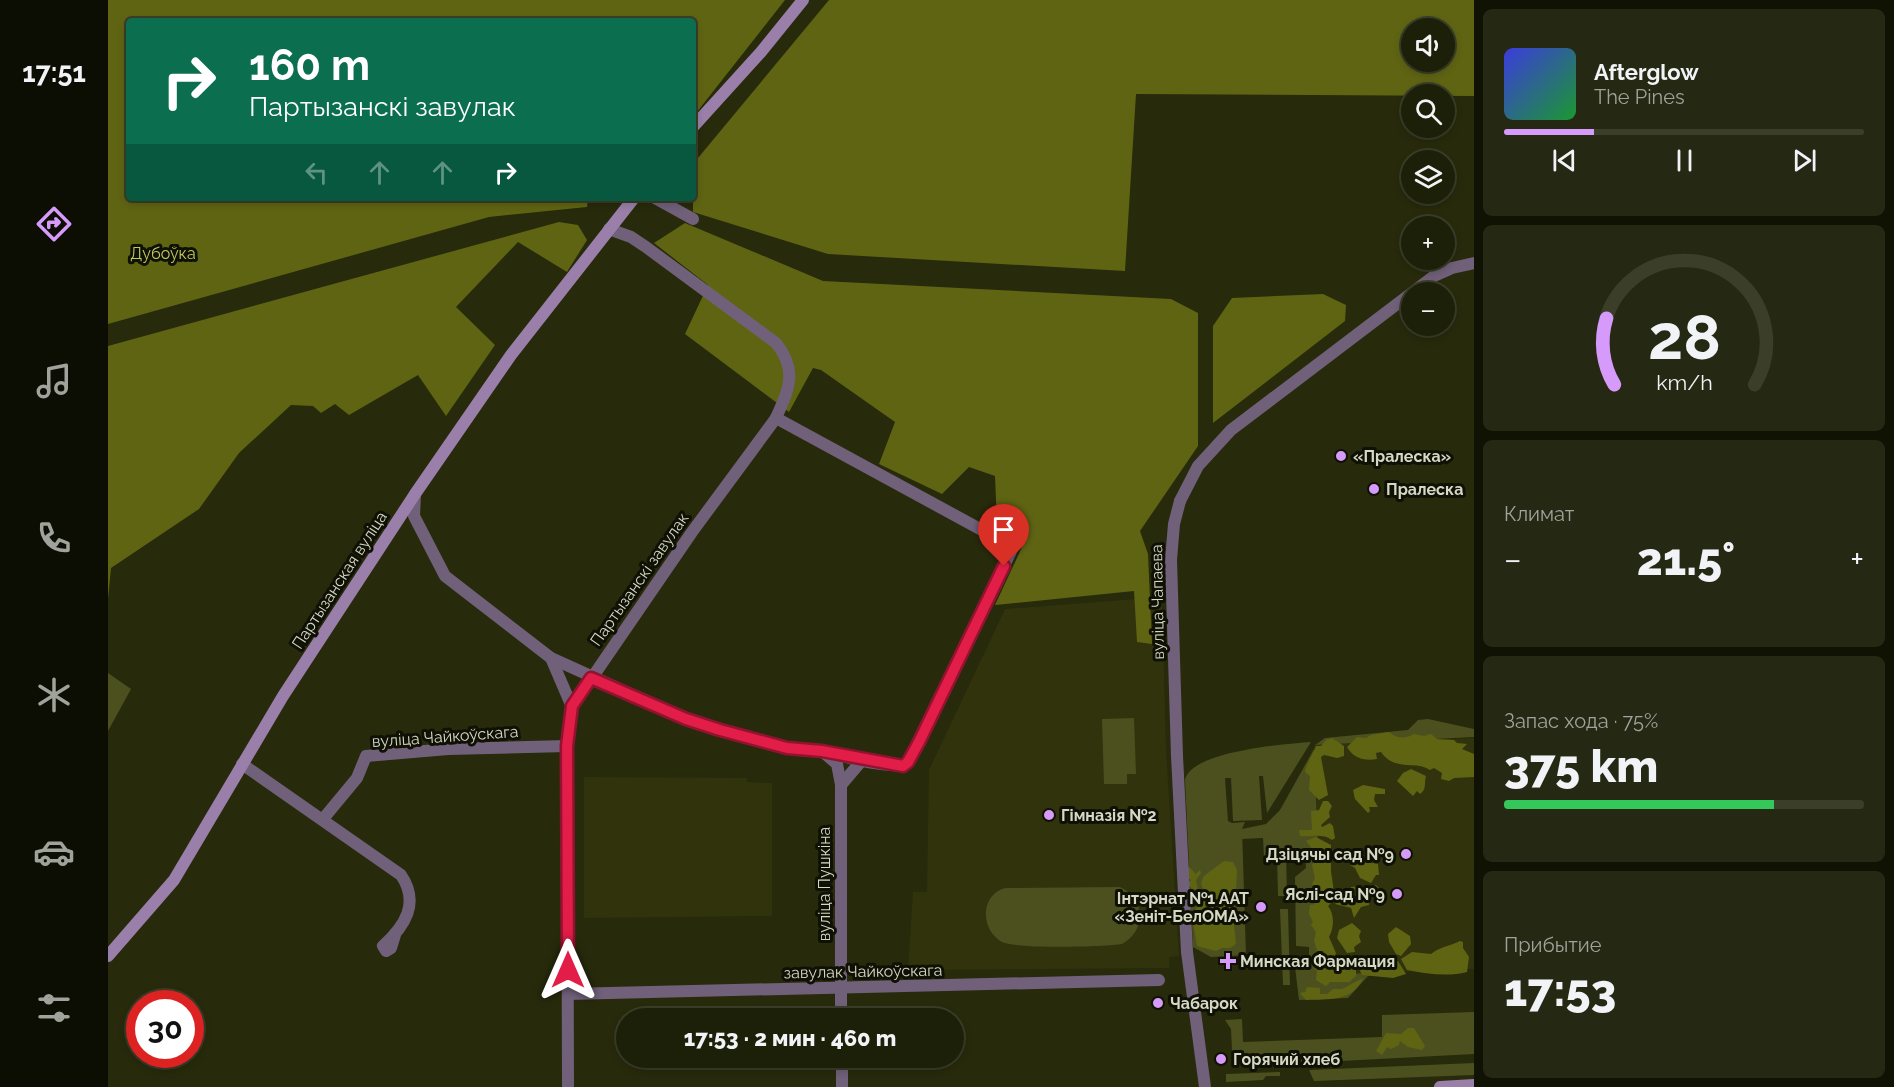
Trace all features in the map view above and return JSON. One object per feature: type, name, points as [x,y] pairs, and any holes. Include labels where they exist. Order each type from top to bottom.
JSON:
[{"type":"main road","points":[[696,124],[761,52],[803,0]]},
{"type":"main road","name":"Партызанская вуліца","points":[[108,956],[174,880],[242,764],[415,494],[529,330],[632,201]]},
{"type":"main road","points":[[1440,1087],[1474,1085]]},
{"type":"street","points":[[660,201],[693,219]]},
{"type":"street","name":"Партызанскі завулак","points":[[591,678],[692,532],[776,418],[790,378],[787,357],[776,343],[646,247],[631,237],[609,229]]},
{"type":"street","name":"вуліца Чапаева","points":[[1205,1087],[1187,952],[1177,756],[1171,560],[1174,524],[1180,501],[1198,466],[1236,426],[1434,276],[1452,268],[1474,263]]},
{"type":"street","points":[[415,494],[414,516],[445,576],[551,658],[686,719],[720,730],[787,748],[822,751],[903,766],[908,762],[1013,548],[776,418]]},
{"type":"street","points":[[551,658],[572,706]]},
{"type":"street","points":[[568,1087],[567,746],[572,706],[591,678]]},
{"type":"street","name":"вуліца Чайкоўскага","points":[[323,819],[357,778],[366,756],[448,749],[567,746]]},
{"type":"street","points":[[822,751],[837,764],[841,785]]},
{"type":"street","points":[[841,785],[863,759]]},
{"type":"street","points":[[242,764],[396,869],[405,881],[411,898],[409,912],[395,935]]},
{"type":"street","name":"вуліца Пушкіна","points":[[841,785],[841,1008]]},
{"type":"street","name":"завулак Чайкоўскага","points":[[568,994],[1159,980]]},
{"type":"street","points":[[842,1068],[842,1087]]},
{"type":"shaded area","name":"Гімназія №2","points":[[1162,597],[1166,750],[1179,956],[1169,957],[1169,968],[908,970],[913,892],[927,892],[929,770],[1005,609]]},
{"type":"shaded area","name":"Яслі-сад №9","points":[[1474,738],[1474,969],[1323,975],[1314,745]]},
{"type":"shaded area","points":[[584,777],[747,778],[747,782],[772,783],[772,916],[584,918]]},
{"type":"green space","name":"Дубоўка","points":[[108,0],[785,0],[696,113],[696,18],[126,18],[126,201],[588,201],[587,207],[489,217],[108,324]]},
{"type":"green space","points":[[829,0],[1474,0],[1474,96],[1455,96],[1455,84],[1401,84],[1401,96],[1136,94],[1125,271],[828,254],[693,212],[693,201],[696,201],[696,160]]},
{"type":"green space","points":[[559,222],[578,225],[587,240],[567,272],[518,242],[456,307],[495,345],[446,416],[418,375],[349,415],[335,404],[321,413],[313,406],[291,405],[239,453],[199,509],[111,568],[108,599],[108,346]]},
{"type":"green space","points":[[685,223],[823,281],[1171,299],[1198,313],[1198,446],[1140,531],[1148,554],[1152,644],[1137,642],[1134,591],[995,605],[1024,543],[997,524],[995,476],[969,467],[942,494],[879,464],[895,422],[821,370],[813,368],[789,412],[685,334],[708,285],[654,243]]},
{"type":"green space","points":[[1323,294],[1346,305],[1345,321],[1213,423],[1213,326],[1232,298]]},
{"type":"green space","points":[[108,673],[131,689],[108,731]]},
{"type":"green space","points":[[1134,718],[1136,774],[1127,774],[1127,784],[1104,784],[1102,719]]},
{"type":"green space","points":[[1428,719],[1474,729],[1474,737],[1315,745],[1325,738],[1408,730],[1418,720]]},
{"type":"green space","points":[[1389,732],[1402,738],[1414,734],[1424,736],[1431,734],[1437,739],[1454,740],[1457,743],[1467,744],[1462,749],[1474,754],[1474,777],[1454,778],[1449,781],[1441,779],[1442,773],[1434,768],[1430,770],[1392,762],[1381,752],[1376,753],[1377,759],[1368,760],[1356,757],[1347,747],[1357,737],[1366,738]]},
{"type":"green space","points":[[1332,738],[1344,746],[1344,756],[1337,758],[1324,755],[1321,757],[1328,795],[1319,800],[1309,790],[1310,776],[1305,772],[1316,746],[1321,746],[1326,740]]},
{"type":"green space","points":[[1311,742],[1267,813],[1263,776],[1259,776],[1262,820],[1233,821],[1231,778],[1225,778],[1228,821],[1245,822],[1242,829],[1266,824],[1280,810],[1314,749],[1323,974],[1382,973],[1368,976],[1348,998],[1299,1000],[1295,967],[1309,964],[1309,947],[1296,946],[1295,877],[1306,868],[1305,851],[1286,852],[1287,896],[1278,896],[1277,857],[1264,858],[1263,838],[1242,839],[1246,955],[1211,957],[1193,947],[1185,780],[1191,770],[1221,756],[1261,747]]},
{"type":"green space","points":[[1411,769],[1426,776],[1424,790],[1420,794],[1417,791],[1413,796],[1397,781],[1403,773]]},
{"type":"green space","points":[[1363,785],[1385,789],[1385,794],[1375,794],[1374,800],[1378,807],[1369,807],[1368,813],[1355,799],[1353,790]]},
{"type":"green space","points":[[1323,801],[1328,801],[1332,806],[1329,812],[1330,817],[1321,825],[1322,827],[1330,823],[1333,826],[1335,838],[1332,840],[1321,836],[1300,836],[1299,830],[1312,830],[1311,811],[1319,810]]},
{"type":"green space","points":[[1316,837],[1331,845],[1331,871],[1335,899],[1328,906],[1333,922],[1329,937],[1336,953],[1333,962],[1339,960],[1356,968],[1356,976],[1349,982],[1330,982],[1326,986],[1316,980],[1317,971],[1312,966],[1317,950],[1314,941],[1316,932],[1311,925],[1313,922],[1309,914],[1310,905],[1315,904],[1313,897],[1317,890],[1312,884],[1315,878],[1312,865],[1318,856],[1315,851],[1311,851],[1306,841]]},
{"type":"green space","points":[[1358,855],[1365,855],[1367,862],[1378,864],[1379,875],[1376,875],[1371,883],[1360,878],[1355,868],[1350,865]]},
{"type":"green space","points":[[1224,861],[1233,862],[1237,870],[1236,890],[1232,905],[1236,944],[1216,951],[1197,946],[1193,922],[1197,905],[1189,899],[1189,892],[1192,889],[1187,883],[1191,880],[1187,878],[1188,866],[1196,874],[1200,870],[1201,873],[1196,880],[1198,890],[1194,894],[1197,900],[1203,889],[1201,883],[1204,876]]},
{"type":"green space","points":[[1376,885],[1379,888],[1379,894],[1370,896],[1369,905],[1361,907],[1354,918],[1351,908],[1335,904],[1341,896],[1350,893],[1351,887]]},
{"type":"green space","points":[[1120,887],[1134,899],[1140,914],[1136,931],[1122,944],[1025,946],[1002,942],[992,933],[988,925],[986,911],[988,903],[1001,889]]},
{"type":"green space","points":[[1280,909],[1288,909],[1290,985],[1283,985]]},
{"type":"green space","points":[[1352,923],[1361,931],[1359,936],[1361,942],[1354,947],[1355,952],[1347,953],[1337,938],[1339,930]]},
{"type":"green space","points":[[1396,927],[1410,936],[1411,944],[1401,956],[1396,954],[1389,942],[1388,934]]},
{"type":"green space","points":[[1460,941],[1463,942],[1463,948],[1469,957],[1467,972],[1422,973],[1407,970],[1401,959],[1412,952],[1431,954]]},
{"type":"green space","points":[[1374,955],[1380,959],[1392,958],[1392,963],[1398,961],[1406,974],[1393,978],[1362,975],[1360,971],[1362,960]]},
{"type":"green space","points":[[1363,978],[1353,991],[1339,998],[1306,1000],[1300,993],[1305,992],[1307,987],[1320,988],[1320,994],[1327,994],[1333,989],[1342,989]]},
{"type":"green space","points":[[1474,1012],[1474,1054],[1248,1066],[1232,1051],[1231,1029],[1225,1020],[1242,1019],[1243,1042],[1382,1037],[1382,1015]]},
{"type":"green space","points":[[1408,1028],[1414,1028],[1425,1046],[1422,1050],[1408,1047],[1400,1041],[1399,1045],[1391,1049],[1387,1047],[1382,1055],[1376,1051],[1386,1033],[1401,1034]]},
{"type":"green space","points":[[1474,1063],[1474,1075],[1314,1081],[1309,1070]]},
{"type":"green space","points":[[1280,1072],[1280,1076],[1266,1076],[1263,1080],[1226,1082],[1226,1074]]},
{"type":"place","name":"«Пралеска»","points":[[1341,456]]},
{"type":"place","name":"Пралеска","points":[[1374,489]]},
{"type":"place","name":"Гімназія №2","points":[[1049,815]]},
{"type":"place","name":"Дзіцячы сад №9","points":[[1406,854]]},
{"type":"place","name":"Яслі-сад №9","points":[[1397,894]]},
{"type":"place","name":"Інтэрнат №1 ААТ «Зеніт-БелОМА»","points":[[1261,907]]},
{"type":"place","name":"Минская Фармация","points":[[1228,961]]},
{"type":"place","name":"Чабарок","points":[[1158,1003]]},
{"type":"place","name":"Горячий хлеб","points":[[1221,1059]]},
{"type":"route","points":[[568,970],[567,746],[572,706],[591,678],[686,719],[720,730],[787,748],[822,751],[903,766],[908,762],[919,742],[961,659],[1004,566]]}]
